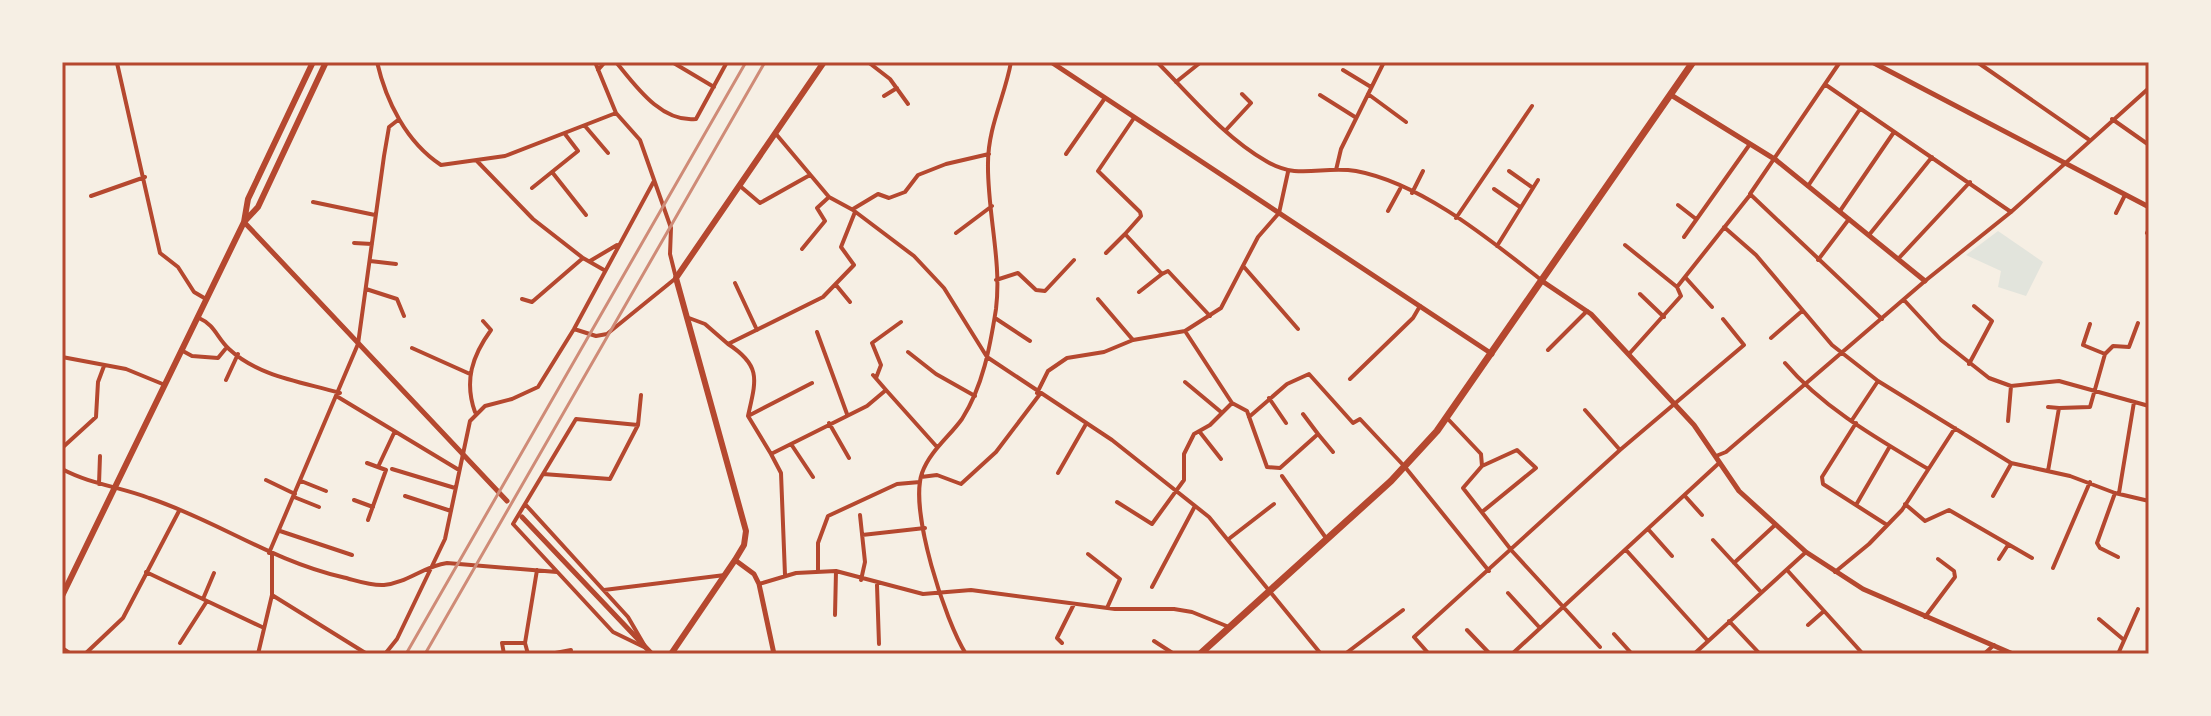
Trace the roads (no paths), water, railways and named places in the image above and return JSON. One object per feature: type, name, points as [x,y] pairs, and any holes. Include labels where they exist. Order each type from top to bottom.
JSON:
[{"type":"highway","points":[[1200,654],[1405,467],[1447,418],[1691,63]]},
{"type":"main road","points":[[62,596],[244,222],[248,199],[313,62]]},
{"type":"main road","points":[[244,222],[258,207],[326,62]]},
{"type":"main road","points":[[671,654],[726,575],[744,545],[746,531],[676,278],[824,62]]},
{"type":"street","points":[[377,62],[382,86],[398,120],[441,165],[505,156],[616,113]]},
{"type":"street","points":[[574,329],[596,336],[607,334],[676,278],[670,254],[671,228],[640,140],[616,113],[595,62]]},
{"type":"street","points":[[598,70],[605,62]]},
{"type":"street","points":[[616,62],[652,104],[689,120],[696,119],[727,62]]},
{"type":"street","points":[[672,62],[714,87]]},
{"type":"street","points":[[868,62],[897,88],[908,104]]},
{"type":"street","points":[[966,654],[948,622],[938,593],[925,528],[921,479],[938,447],[975,396],[987,357],[996,280],[989,154],[993,120],[1006,87],[1011,62]]},
{"type":"street","points":[[1157,62],[1255,154],[1288,171],[1313,174],[1356,171],[1412,193],[1497,246],[1587,311],[1674,404],[1739,491],[1806,552],[1834,573],[1925,617],[2013,654]]},
{"type":"street","points":[[1176,82],[1201,62]]},
{"type":"street","points":[[1336,170],[1341,149],[1384,62]]},
{"type":"street","points":[[1677,287],[1776,160],[1840,62]]},
{"type":"street","points":[[1872,62],[2149,207]]},
{"type":"street","points":[[1977,62],[2088,139]]},
{"type":"street","points":[[117,63],[160,253],[178,267],[194,292],[207,299]]},
{"type":"street","points":[[1053,63],[1493,354]]},
{"type":"street","points":[[1343,70],[1371,87]]},
{"type":"street","points":[[1826,85],[2011,212]]},
{"type":"street","points":[[884,96],[897,88]]},
{"type":"street","points":[[1714,456],[1726,452],[1840,352],[2011,212],[2088,139],[2149,88]]},
{"type":"street","points":[[1226,130],[1251,103],[1242,94]]},
{"type":"street","points":[[1368,94],[1406,122]]},
{"type":"street","points":[[1320,95],[1356,118]]},
{"type":"street","points":[[1671,95],[1776,160],[1925,281]]},
{"type":"street","points":[[1066,154],[1105,98]]},
{"type":"street","points":[[1456,218],[1532,106]]},
{"type":"street","points":[[1808,186],[1860,109]]},
{"type":"street","points":[[1106,253],[1141,216],[1098,171],[1134,118]]},
{"type":"street","points":[[2112,119],[2149,145]]},
{"type":"street","points":[[258,654],[272,595],[270,554],[358,344],[389,127],[398,120]]},
{"type":"street","points":[[585,126],[608,153]]},
{"type":"street","points":[[1840,211],[1894,132]]},
{"type":"street","points":[[532,188],[578,151],[565,134]]},
{"type":"street","points":[[776,134],[829,197],[854,211],[914,256],[944,288],[987,357],[1176,490],[1230,538],[1319,652],[1312,654]]},
{"type":"street","points":[[1684,237],[1750,144]]},
{"type":"street","points":[[728,344],[823,297],[836,285],[854,265],[841,247],[854,211],[878,194],[889,198],[905,192],[918,175],[926,171],[989,154]]},
{"type":"street","points":[[1869,235],[1932,157]]},
{"type":"street","points":[[477,161],[533,219],[583,258],[604,270]]},
{"type":"street","points":[[818,572],[818,543],[828,516],[897,484],[937,475],[961,484],[996,452],[1038,394],[1048,371],[1067,358],[1104,352],[1133,340],[1185,331],[1210,316],[1230,297],[1258,237],[1279,213],[1288,171]]},
{"type":"street","points":[[1412,193],[1423,171]]},
{"type":"street","points":[[1509,171],[1533,188]]},
{"type":"street","points":[[552,172],[586,215]]},
{"type":"street","points":[[740,186],[760,203],[810,175]]},
{"type":"street","points":[[91,196],[145,177]]},
{"type":"street","points":[[1497,246],[1516,220],[1520,207],[1538,180]]},
{"type":"street","points":[[475,412],[538,387],[574,329],[654,181]]},
{"type":"street","points":[[1899,258],[1970,182]]},
{"type":"street","points":[[1388,211],[1400,188]]},
{"type":"street","points":[[1494,189],[1520,207]]},
{"type":"street","points":[[1750,194],[1882,319]]},
{"type":"street","points":[[2116,213],[2125,195]]},
{"type":"street","points":[[802,249],[825,221],[817,208],[829,197]]},
{"type":"street","points":[[313,202],[375,215]]},
{"type":"street","points":[[1678,205],[1696,219]]},
{"type":"street","points":[[956,233],[992,206]]},
{"type":"street","points":[[1818,260],[1849,219]]},
{"type":"street","points":[[244,222],[507,501]]},
{"type":"street","points":[[1724,227],[1756,255],[1840,352],[1878,381],[2011,463],[2090,482],[2149,501]]},
{"type":"street","points":[[1125,234],[1162,274]]},
{"type":"street","points":[[354,243],[372,244]]},
{"type":"street","points":[[589,262],[619,244]]},
{"type":"street","points":[[1625,245],[1677,287],[1680,300],[1629,354]]},
{"type":"street","points":[[522,299],[532,302],[583,258]]},
{"type":"street","points":[[996,280],[1018,273],[1036,290],[1045,291],[1074,260]]},
{"type":"street","points":[[370,261],[396,264]]},
{"type":"street","points":[[1244,267],[1298,329]]},
{"type":"street","points":[[1139,292],[1168,271],[1210,316]]},
{"type":"street","points":[[1685,277],[1712,307]]},
{"type":"street","points":[[735,283],[757,330]]},
{"type":"street","points":[[836,285],[850,302]]},
{"type":"street","points":[[366,289],[397,299],[404,316]]},
{"type":"street","points":[[1640,294],[1664,317]]},
{"type":"street","points":[[1098,299],[1133,340]]},
{"type":"street","points":[[1904,300],[1941,340],[1969,364],[2011,386],[2059,381],[2149,406]]},
{"type":"street","points":[[1350,379],[1413,318],[1420,306]]},
{"type":"street","points":[[1969,364],[1992,321],[1974,306]]},
{"type":"street","points":[[1548,350],[1587,311]]},
{"type":"street","points":[[1771,338],[1802,311]]},
{"type":"street","points":[[198,317],[214,326],[227,347],[283,380],[339,395],[394,433],[460,468]]},
{"type":"street","points":[[687,317],[705,324],[752,364],[755,378],[748,416],[771,454],[782,481],[785,575]]},
{"type":"street","points":[[994,317],[1030,341]]},
{"type":"street","points":[[1429,654],[1414,637],[1620,450],[1744,345],[1723,319]]},
{"type":"street","points":[[62,469],[114,489],[149,498],[314,571],[383,585],[411,576],[430,565],[445,539],[465,441],[475,412],[470,374],[473,358],[491,330],[483,321]]},
{"type":"street","points":[[901,322],[872,343],[881,365],[874,376],[938,447]]},
{"type":"street","points":[[2048,407],[2086,410],[2105,354],[2113,346],[2129,347],[2138,323]]},
{"type":"street","points":[[2090,324],[2083,345],[2105,354]]},
{"type":"street","points":[[1185,331],[1232,403],[1242,407],[1249,417],[1267,467],[1276,470],[1318,434]]},
{"type":"street","points":[[817,332],[847,414]]},
{"type":"street","points":[[181,350],[218,358],[227,347]]},
{"type":"street","points":[[412,348],[470,374]]},
{"type":"street","points":[[908,352],[936,374],[975,396]]},
{"type":"street","points":[[226,380],[238,354]]},
{"type":"street","points":[[62,357],[126,369],[165,385]]},
{"type":"street","points":[[1785,363],[1804,385],[1854,422],[1928,469]]},
{"type":"street","points":[[62,448],[96,417],[98,382],[104,366]]},
{"type":"street","points":[[1249,417],[1287,384],[1309,374],[1353,423],[1360,419],[1405,467],[1489,571]]},
{"type":"street","points":[[1878,381],[1822,477],[1823,484],[1887,525]]},
{"type":"street","points":[[1185,382],[1221,412]]},
{"type":"street","points":[[748,416],[812,383]]},
{"type":"street","points":[[2008,421],[2011,386]]},
{"type":"street","points":[[771,454],[867,406],[886,390]]},
{"type":"street","points":[[543,474],[610,479],[638,425],[641,395]]},
{"type":"street","points":[[1269,398],[1286,423]]},
{"type":"street","points":[[2118,557],[2100,548],[2097,543],[2117,493],[2134,402]]},
{"type":"street","points":[[1117,502],[1152,524],[1184,480],[1184,454],[1194,434],[1232,403]]},
{"type":"street","points":[[2048,471],[2059,408]]},
{"type":"street","points":[[1585,410],[1620,450]]},
{"type":"street","points":[[1303,414],[1333,452]]},
{"type":"street","points":[[1447,418],[1481,454],[1482,466]]},
{"type":"street","points":[[638,425],[576,419],[513,524],[613,632],[646,648]]},
{"type":"street","points":[[829,423],[849,458]]},
{"type":"street","points":[[1058,473],[1086,424]]},
{"type":"street","points":[[1834,573],[1887,525],[1905,504],[1955,428]]},
{"type":"street","points":[[1199,431],[1221,459]]},
{"type":"street","points":[[378,467],[394,433]]},
{"type":"street","points":[[791,444],[813,477]]},
{"type":"street","points":[[1856,505],[1890,446]]},
{"type":"street","points":[[1482,512],[1536,468],[1517,450],[1482,466],[1463,488],[1512,551],[1600,647]]},
{"type":"street","points":[[99,484],[100,456]]},
{"type":"street","points":[[367,463],[386,470],[368,520]]},
{"type":"street","points":[[1993,496],[2011,463]]},
{"type":"street","points":[[1512,654],[1718,464]]},
{"type":"street","points":[[392,469],[456,488]]},
{"type":"street","points":[[1282,476],[1326,538]]},
{"type":"street","points":[[266,480],[319,507]]},
{"type":"street","points":[[301,481],[326,491]]},
{"type":"street","points":[[2053,568],[2090,482]]},
{"type":"street","points":[[405,496],[451,511]]},
{"type":"street","points":[[1684,496],[1702,515]]},
{"type":"street","points":[[354,500],[373,507]]},
{"type":"street","points":[[525,504],[628,617],[646,648]]},
{"type":"street","points":[[1230,538],[1274,504]]},
{"type":"street","points":[[1905,504],[1925,521],[1949,510],[2032,558]]},
{"type":"street","points":[[1152,587],[1195,506]]},
{"type":"street","points":[[85,654],[123,618],[179,511]]},
{"type":"street","points":[[860,515],[865,562],[861,580]]},
{"type":"street","points":[[522,517],[652,654]]},
{"type":"street","points":[[1734,563],[1775,525]]},
{"type":"street","points":[[862,535],[925,528]]},
{"type":"street","points":[[1648,529],[1672,556]]},
{"type":"street","points":[[280,531],[352,555]]},
{"type":"street","points":[[1713,540],[1761,592]]},
{"type":"street","points":[[1999,559],[2008,545]]},
{"type":"street","points":[[1626,550],[1708,641]]},
{"type":"street","points":[[1694,654],[1806,552]]},
{"type":"street","points":[[1088,554],[1120,579],[1107,608]]},
{"type":"street","points":[[1925,617],[1955,577],[1954,571],[1938,559]]},
{"type":"street","points":[[735,560],[754,574],[759,584],[774,654]]},
{"type":"street","points":[[430,565],[505,565],[557,572]]},
{"type":"street","points":[[385,654],[397,639],[432,573],[430,565]]},
{"type":"street","points":[[528,654],[525,643],[537,570]]},
{"type":"street","points":[[1787,570],[1863,654]]},
{"type":"street","points":[[759,584],[785,575],[836,571],[877,585],[923,594],[971,590],[1107,608],[1192,612],[1229,627]]},
{"type":"street","points":[[835,615],[836,571]]},
{"type":"street","points":[[145,572],[262,627]]},
{"type":"street","points":[[180,643],[205,600],[214,573]]},
{"type":"street","points":[[604,590],[726,575]]},
{"type":"street","points":[[877,585],[879,644]]},
{"type":"street","points":[[1508,593],[1540,628]]},
{"type":"street","points":[[272,595],[288,602],[367,654]]},
{"type":"street","points":[[1062,643],[1054,637],[1074,604]]},
{"type":"street","points":[[2118,654],[2138,609]]},
{"type":"street","points":[[1345,654],[1403,610]]},
{"type":"street","points":[[1808,625],[1824,611]]},
{"type":"street","points":[[2099,619],[2124,640]]},
{"type":"street","points":[[1729,621],[1760,654]]},
{"type":"street","points":[[1467,630],[1490,654]]},
{"type":"street","points":[[1614,634],[1632,654]]},
{"type":"street","points":[[1154,641],[1174,654]]},
{"type":"street","points":[[504,654],[502,643],[525,643]]},
{"type":"street","points":[[1984,654],[1994,645]]},
{"type":"street","points":[[62,648],[71,654]]},
{"type":"street","points":[[550,654],[571,650]]},
{"type":"railway","points":[[406,654],[746,62]]},
{"type":"railway","points":[[425,654],[765,62]]}]
